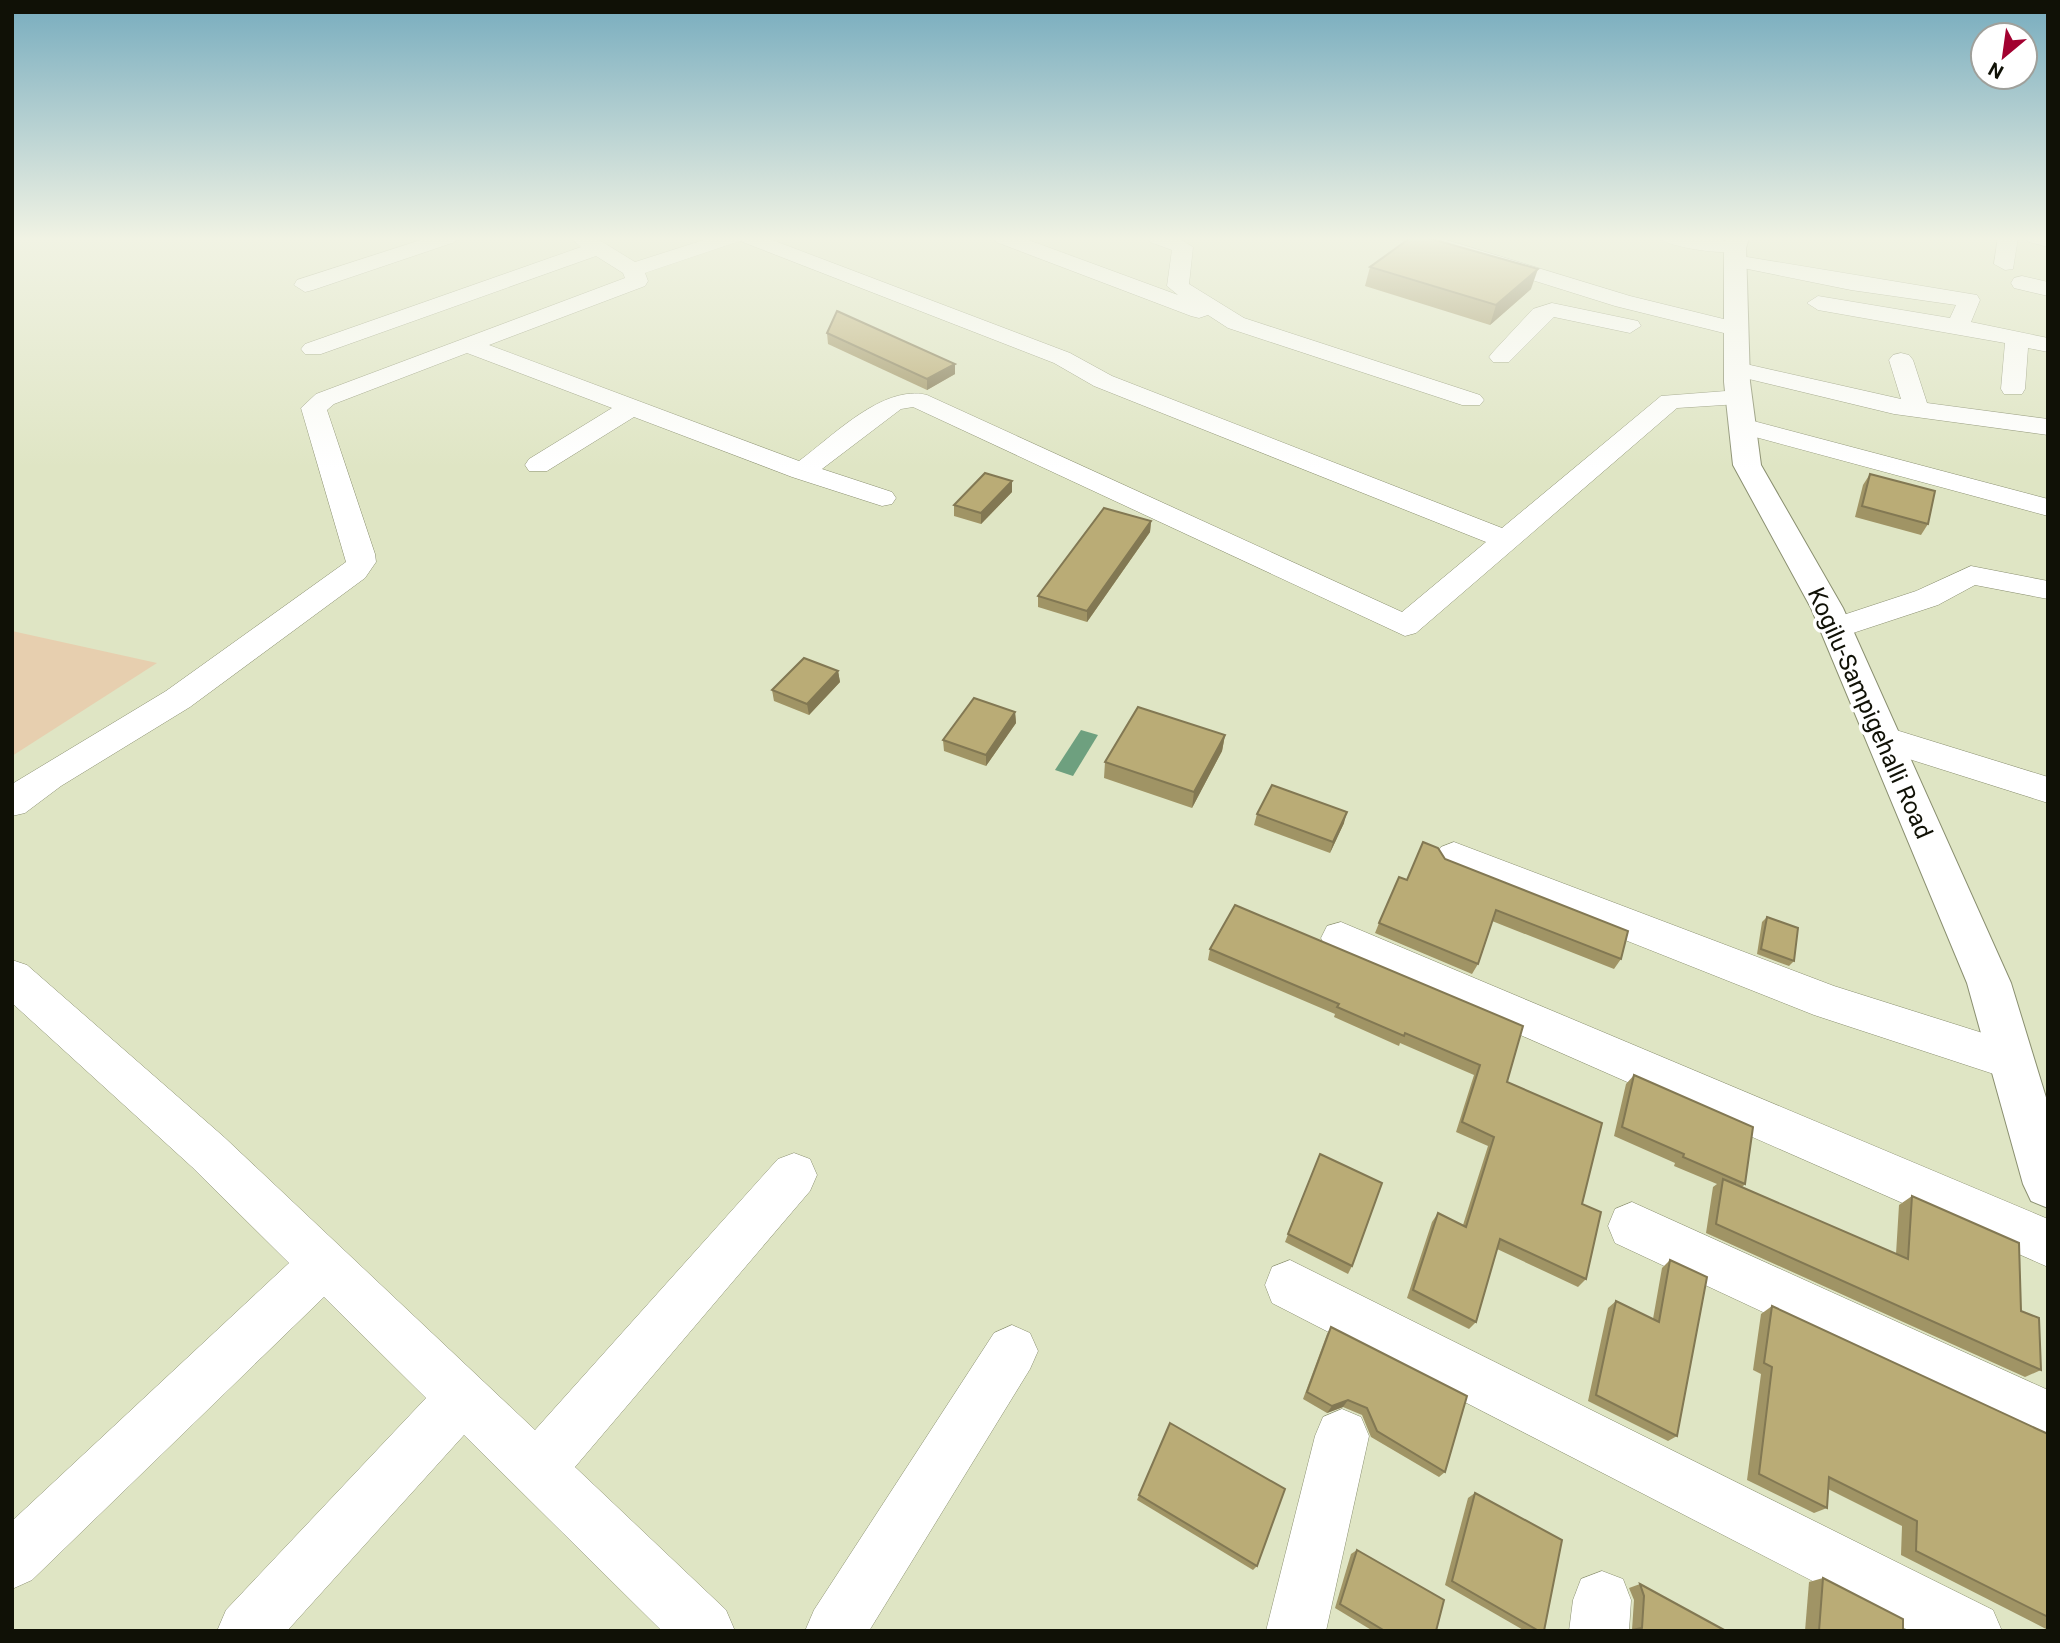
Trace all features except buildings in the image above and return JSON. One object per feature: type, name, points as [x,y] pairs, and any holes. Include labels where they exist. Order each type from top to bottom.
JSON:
[{"type":"street","points":[[313,349],[402,315]]},
{"type":"street","points":[[12,803],[48,777],[178,699],[354,572],[361,562],[360,554],[314,408],[325,399],[550,315]]},
{"type":"street","points":[[949,315],[1062,358],[1103,381],[1506,540]]},
{"type":"street","points":[[1213,315],[1471,400]]},
{"type":"street","points":[[1223,315],[1236,323]]},
{"type":"street","points":[[1502,357],[1540,315]]},
{"type":"street","points":[[1574,315],[1651,331],[1670,332],[1676,328],[1680,315],[1736,329]]},
{"type":"street","name":"Kogilu-Sampigehalli Road","points":[[1736,315],[1739,397],[1747,465],[1836,628],[1989,983],[2048,1184]]},
{"type":"street","points":[[1889,315],[2048,345]]},
{"type":"street","points":[[1958,326],[1963,315]]},
{"type":"street","points":[[2013,389],[2017,338]]},
{"type":"street","points":[[469,346],[802,471],[882,498]]},
{"type":"street","points":[[1901,360],[1916,409]]},
{"type":"street","points":[[1739,397],[2048,509]]},
{"type":"street","points":[[802,471],[892,404],[918,400],[1405,626],[1670,401],[1739,397],[1916,409],[2048,427]]},
{"type":"street","points":[[538,465],[631,408]]},
{"type":"street","points":[[1836,628],[1927,598],[1971,575],[2048,590]]},
{"type":"street","points":[[1883,737],[2048,790]]},
{"type":"street","points":[[1454,857],[1829,1002],[2012,1061]]},
{"type":"street","points":[[1341,938],[2048,1242]]},
{"type":"street","points":[[12,976],[208,1152],[705,1631]]},
{"type":"street","points":[[537,1469],[794,1175]]},
{"type":"street","points":[[1632,1226],[2048,1418]]},
{"type":"street","points":[[12,1560],[323,1264]]},
{"type":"street","points":[[1290,1285],[1972,1631]]},
{"type":"street","points":[[835,1631],[1012,1351]]},
{"type":"street","points":[[247,1631],[462,1398]]},
{"type":"street","points":[[1296,1631],[1342,1436]]},
{"type":"shaded area","points":[[12,631],[157,663],[12,756]]},
{"type":"shaded area","points":[[1081,730],[1098,735],[1073,776],[1055,770]]}]
